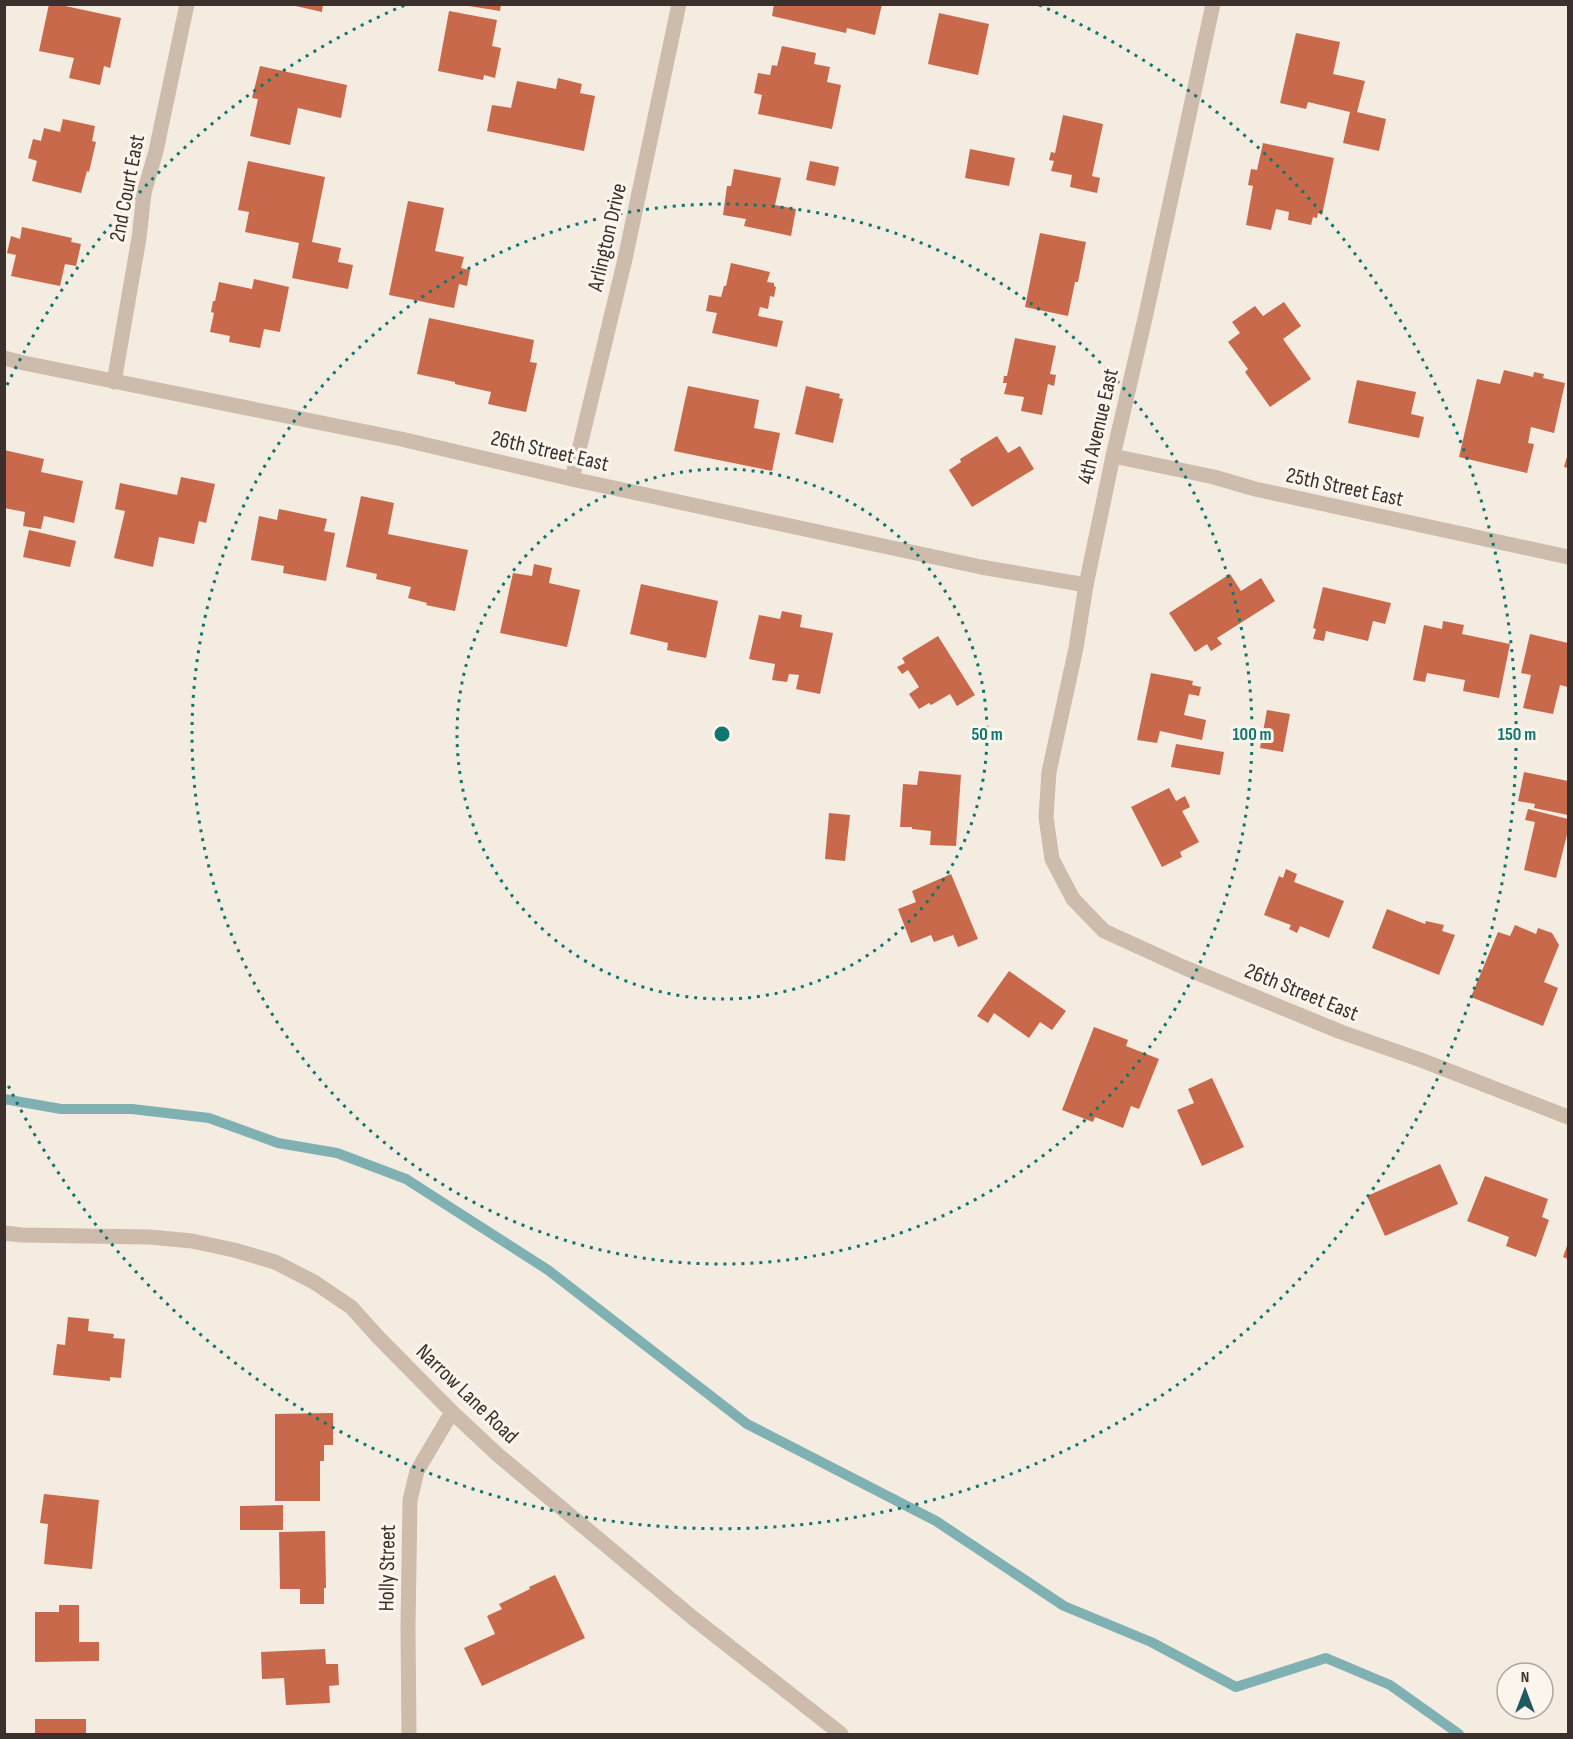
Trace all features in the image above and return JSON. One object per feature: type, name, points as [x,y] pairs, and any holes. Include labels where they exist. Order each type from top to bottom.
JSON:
[{"type":"street","name":"2nd Court East","points":[[114,382],[139,238],[144,193],[156,151],[187,4]]},
{"type":"street","name":"Arlington Drive","points":[[572,479],[625,259],[679,4]]},
{"type":"street","name":"4th Avenue East","points":[[1052,859],[1046,816],[1049,772],[1076,648],[1086,585],[1113,456],[1149,303],[1213,4]]},
{"type":"street","name":"26th Street East","points":[[4,358],[401,439],[572,479],[981,567],[1086,585]]},
{"type":"street","name":"25th Street East","points":[[1113,456],[1569,557]]},
{"type":"street","name":"26th Street East","points":[[1052,859],[1073,899],[1104,931],[1183,967],[1341,1032],[1421,1060],[1569,1118]]},
{"type":"street","name":"Narrow Lane Road","points":[[4,1233],[150,1237],[203,1244],[275,1262],[314,1282],[351,1307],[452,1412],[498,1455],[693,1618],[841,1734]]},
{"type":"street","name":"Holly Street","points":[[409,1734],[410,1500],[417,1471],[452,1412]]},
{"type":"building","points":[[49,4],[121,18],[110,68],[104,66],[100,85],[69,78],[74,58],[39,51]]},
{"type":"building","points":[[287,4],[323,4],[322,12]]},
{"type":"building","points":[[469,4],[501,4],[500,11],[469,6]]},
{"type":"building","points":[[774,4],[882,4],[875,35],[847,28],[846,33],[772,16]]},
{"type":"building","points":[[449,11],[497,20],[492,46],[501,48],[495,78],[484,75],[483,80],[438,71]]},
{"type":"building","points":[[939,13],[989,24],[978,75],[928,64]]},
{"type":"building","points":[[1296,33],[1340,42],[1333,74],[1365,81],[1357,112],[1386,119],[1379,151],[1343,143],[1350,112],[1308,102],[1306,109],[1280,103]]},
{"type":"building","points":[[782,46],[816,53],[814,64],[830,67],[827,82],[841,85],[832,129],[758,114],[762,95],[754,93],[758,73],[770,75],[772,65],[777,66]]},
{"type":"building","points":[[260,66],[347,85],[341,118],[298,108],[290,145],[250,136],[258,99],[252,98]]},
{"type":"building","points":[[558,78],[582,84],[580,93],[595,96],[584,151],[487,131],[492,105],[511,108],[517,81],[556,89]]},
{"type":"building","points":[[1063,115],[1103,124],[1092,176],[1100,178],[1097,193],[1070,187],[1072,175],[1051,171],[1054,161],[1049,160],[1051,152],[1055,153]]},
{"type":"building","points":[[63,119],[95,126],[92,141],[96,142],[81,193],[32,181],[37,161],[28,158],[33,139],[41,141],[44,128],[60,132]]},
{"type":"building","points":[[1263,143],[1334,158],[1322,215],[1318,213],[1317,218],[1313,217],[1311,225],[1288,220],[1289,212],[1276,209],[1271,230],[1246,225],[1253,186],[1248,185],[1251,169],[1257,170]]},
{"type":"building","points":[[970,149],[1015,158],[1009,186],[965,178]]},
{"type":"building","points":[[248,161],[325,177],[312,242],[341,248],[338,262],[353,265],[348,289],[292,278],[299,243],[245,232],[249,212],[238,210]]},
{"type":"building","points":[[810,161],[839,167],[835,186],[806,180]]},
{"type":"building","points":[[734,169],[781,178],[775,205],[796,209],[791,236],[744,226],[746,219],[723,215],[727,186],[731,186]]},
{"type":"building","points":[[408,201],[444,208],[435,251],[464,257],[461,268],[470,270],[467,286],[459,284],[454,308],[389,295]]},
{"type":"building","points":[[22,227],[72,238],[71,242],[81,244],[76,266],[65,264],[60,286],[11,276],[16,255],[7,253],[11,236],[20,239]]},
{"type":"building","points":[[1040,233],[1086,242],[1068,316],[1025,307]]},
{"type":"building","points":[[731,263],[770,272],[767,282],[774,283],[776,287],[774,297],[770,296],[768,309],[760,307],[758,316],[783,321],[777,347],[712,333],[717,313],[706,311],[709,295],[721,297]]},
{"type":"building","points":[[254,279],[289,287],[280,332],[264,329],[260,348],[229,342],[230,336],[210,332],[214,313],[211,312],[219,282],[252,289]]},
{"type":"building","points":[[1284,302],[1301,326],[1283,339],[1311,379],[1270,407],[1245,372],[1248,369],[1228,342],[1240,333],[1232,322],[1255,306],[1263,316]]},
{"type":"building","points":[[429,318],[534,340],[530,362],[537,363],[526,412],[488,404],[491,392],[417,374]]},
{"type":"building","points":[[1015,338],[1056,346],[1050,374],[1056,375],[1054,386],[1048,384],[1042,415],[1021,411],[1024,397],[1004,394],[1007,383],[1003,383],[1004,376],[1007,376]]},
{"type":"building","points":[[1504,370],[1533,377],[1534,372],[1544,374],[1543,378],[1565,383],[1554,433],[1531,427],[1528,443],[1534,444],[1527,473],[1459,457],[1477,379],[1500,384]]},
{"type":"building","points":[[1357,380],[1416,392],[1411,414],[1424,417],[1419,438],[1348,423]]},
{"type":"building","points":[[688,386],[759,400],[754,428],[780,433],[772,471],[674,451]]},
{"type":"building","points":[[806,386],[840,394],[839,398],[843,399],[833,443],[795,434]]},
{"type":"building","points":[[997,436],[1008,453],[1020,446],[1034,469],[972,507],[949,470],[961,462],[960,459]]},
{"type":"building","points":[[4,450],[44,459],[41,472],[83,481],[74,523],[44,516],[41,529],[23,526],[25,512],[4,508]]},
{"type":"building","points":[[1568,453],[1568,468],[1564,467]]},
{"type":"building","points":[[181,477],[215,484],[206,523],[199,521],[194,544],[159,537],[153,567],[114,558],[125,511],[115,509],[120,483],[177,495]]},
{"type":"building","points":[[361,496],[394,503],[388,534],[468,550],[455,611],[426,605],[427,603],[408,598],[411,587],[376,579],[377,574],[346,567]]},
{"type":"building","points":[[279,509],[327,519],[324,531],[335,533],[326,581],[283,573],[284,566],[251,560],[259,516],[277,520]]},
{"type":"building","points":[[29,530],[76,541],[70,567],[23,557]]},
{"type":"building","points":[[534,564],[552,568],[549,583],[580,590],[567,647],[500,633],[513,573],[532,576]]},
{"type":"building","points":[[1230,574],[1241,591],[1261,578],[1275,601],[1217,638],[1222,644],[1211,651],[1207,644],[1195,652],[1169,613]]},
{"type":"building","points":[[641,584],[718,601],[706,658],[667,650],[668,643],[630,634]]},
{"type":"building","points":[[1323,587],[1391,603],[1385,624],[1373,621],[1368,641],[1326,631],[1324,641],[1313,639],[1316,629],[1313,628]]},
{"type":"building","points":[[782,611],[802,615],[800,627],[833,633],[820,694],[796,689],[799,675],[789,674],[787,682],[772,680],[775,664],[749,659],[759,615],[780,619]]},
{"type":"building","points":[[1443,621],[1464,625],[1462,634],[1510,644],[1499,698],[1463,691],[1465,680],[1427,673],[1425,682],[1413,680],[1424,625],[1442,629]]},
{"type":"building","points":[[1530,634],[1568,643],[1568,687],[1560,685],[1553,714],[1523,708],[1531,675],[1521,673]]},
{"type":"building","points":[[938,636],[975,695],[957,706],[950,694],[919,709],[909,694],[919,687],[908,670],[902,674],[897,667],[905,663],[902,658]]},
{"type":"building","points":[[1151,673],[1193,681],[1192,685],[1201,687],[1199,696],[1189,694],[1184,715],[1206,720],[1202,740],[1160,731],[1157,743],[1137,740]]},
{"type":"building","points":[[1267,710],[1290,714],[1283,752],[1260,748]]},
{"type":"building","points":[[1176,744],[1224,752],[1220,775],[1171,767]]},
{"type":"building","points":[[919,771],[961,775],[956,846],[930,845],[931,831],[900,827],[903,784],[917,785]]},
{"type":"building","points":[[1524,772],[1568,781],[1568,815],[1534,808],[1535,804],[1518,801]]},
{"type":"building","points":[[1169,788],[1176,801],[1185,796],[1190,807],[1182,811],[1199,842],[1180,852],[1182,857],[1162,867],[1131,807]]},
{"type":"building","points":[[1528,809],[1568,819],[1568,831],[1556,878],[1524,870],[1535,822],[1525,820]]},
{"type":"building","points":[[829,813],[850,815],[845,861],[825,859]]},
{"type":"building","points":[[1286,869],[1297,874],[1294,882],[1344,901],[1329,938],[1300,926],[1297,933],[1289,929],[1291,925],[1264,915],[1279,876],[1283,878]]},
{"type":"building","points":[[951,874],[978,939],[958,947],[953,935],[934,942],[931,935],[911,943],[898,909],[916,902],[912,891]]},
{"type":"building","points":[[1387,909],[1425,924],[1426,921],[1444,925],[1442,931],[1455,935],[1439,975],[1372,948]]},
{"type":"building","points":[[1515,925],[1536,934],[1538,928],[1552,933],[1559,945],[1544,982],[1558,988],[1543,1026],[1471,997],[1498,932],[1510,936]]},
{"type":"building","points":[[1009,971],[1066,1011],[1052,1030],[1040,1022],[1029,1038],[994,1013],[988,1023],[977,1016]]},
{"type":"building","points":[[1094,1027],[1128,1040],[1126,1046],[1159,1059],[1139,1109],[1131,1106],[1123,1128],[1095,1117],[1093,1122],[1062,1110]]},
{"type":"building","points":[[1212,1078],[1244,1147],[1202,1166],[1177,1110],[1194,1103],[1188,1089]]},
{"type":"building","points":[[1440,1164],[1458,1204],[1385,1236],[1367,1196]]},
{"type":"building","points":[[1485,1176],[1548,1199],[1542,1217],[1549,1220],[1536,1257],[1506,1246],[1509,1237],[1467,1221]]},
{"type":"building","points":[[1568,1243],[1568,1259],[1563,1257]]},
{"type":"building","points":[[68,1317],[89,1319],[88,1331],[114,1334],[113,1338],[125,1339],[121,1378],[110,1377],[110,1381],[53,1375],[57,1344],[65,1345]]},
{"type":"building","points":[[333,1413],[333,1445],[324,1445],[324,1461],[320,1461],[320,1501],[275,1501],[275,1414]]},
{"type":"building","points":[[44,1494],[99,1500],[92,1569],[44,1564],[48,1524],[40,1523]]},
{"type":"building","points":[[283,1505],[283,1530],[240,1530],[240,1506]]},
{"type":"building","points":[[325,1531],[324,1604],[300,1604],[300,1589],[280,1589],[279,1532]]},
{"type":"building","points":[[555,1575],[585,1638],[482,1686],[464,1648],[495,1634],[487,1616],[502,1609],[499,1604]]},
{"type":"building","points":[[59,1605],[79,1605],[79,1642],[99,1642],[99,1661],[35,1662],[35,1612],[59,1612]]},
{"type":"building","points":[[325,1649],[326,1664],[338,1664],[339,1685],[329,1686],[330,1703],[286,1705],[284,1678],[262,1679],[261,1652]]},
{"type":"building","points":[[35,1719],[86,1719],[86,1734],[35,1734]]},
{"type":"waterway","points":[[4,1099],[61,1109],[132,1109],[209,1118],[278,1143],[337,1153],[406,1179],[548,1270],[747,1424],[936,1521],[1064,1606],[1151,1642],[1236,1687],[1326,1658],[1390,1685],[1459,1734]]}]
